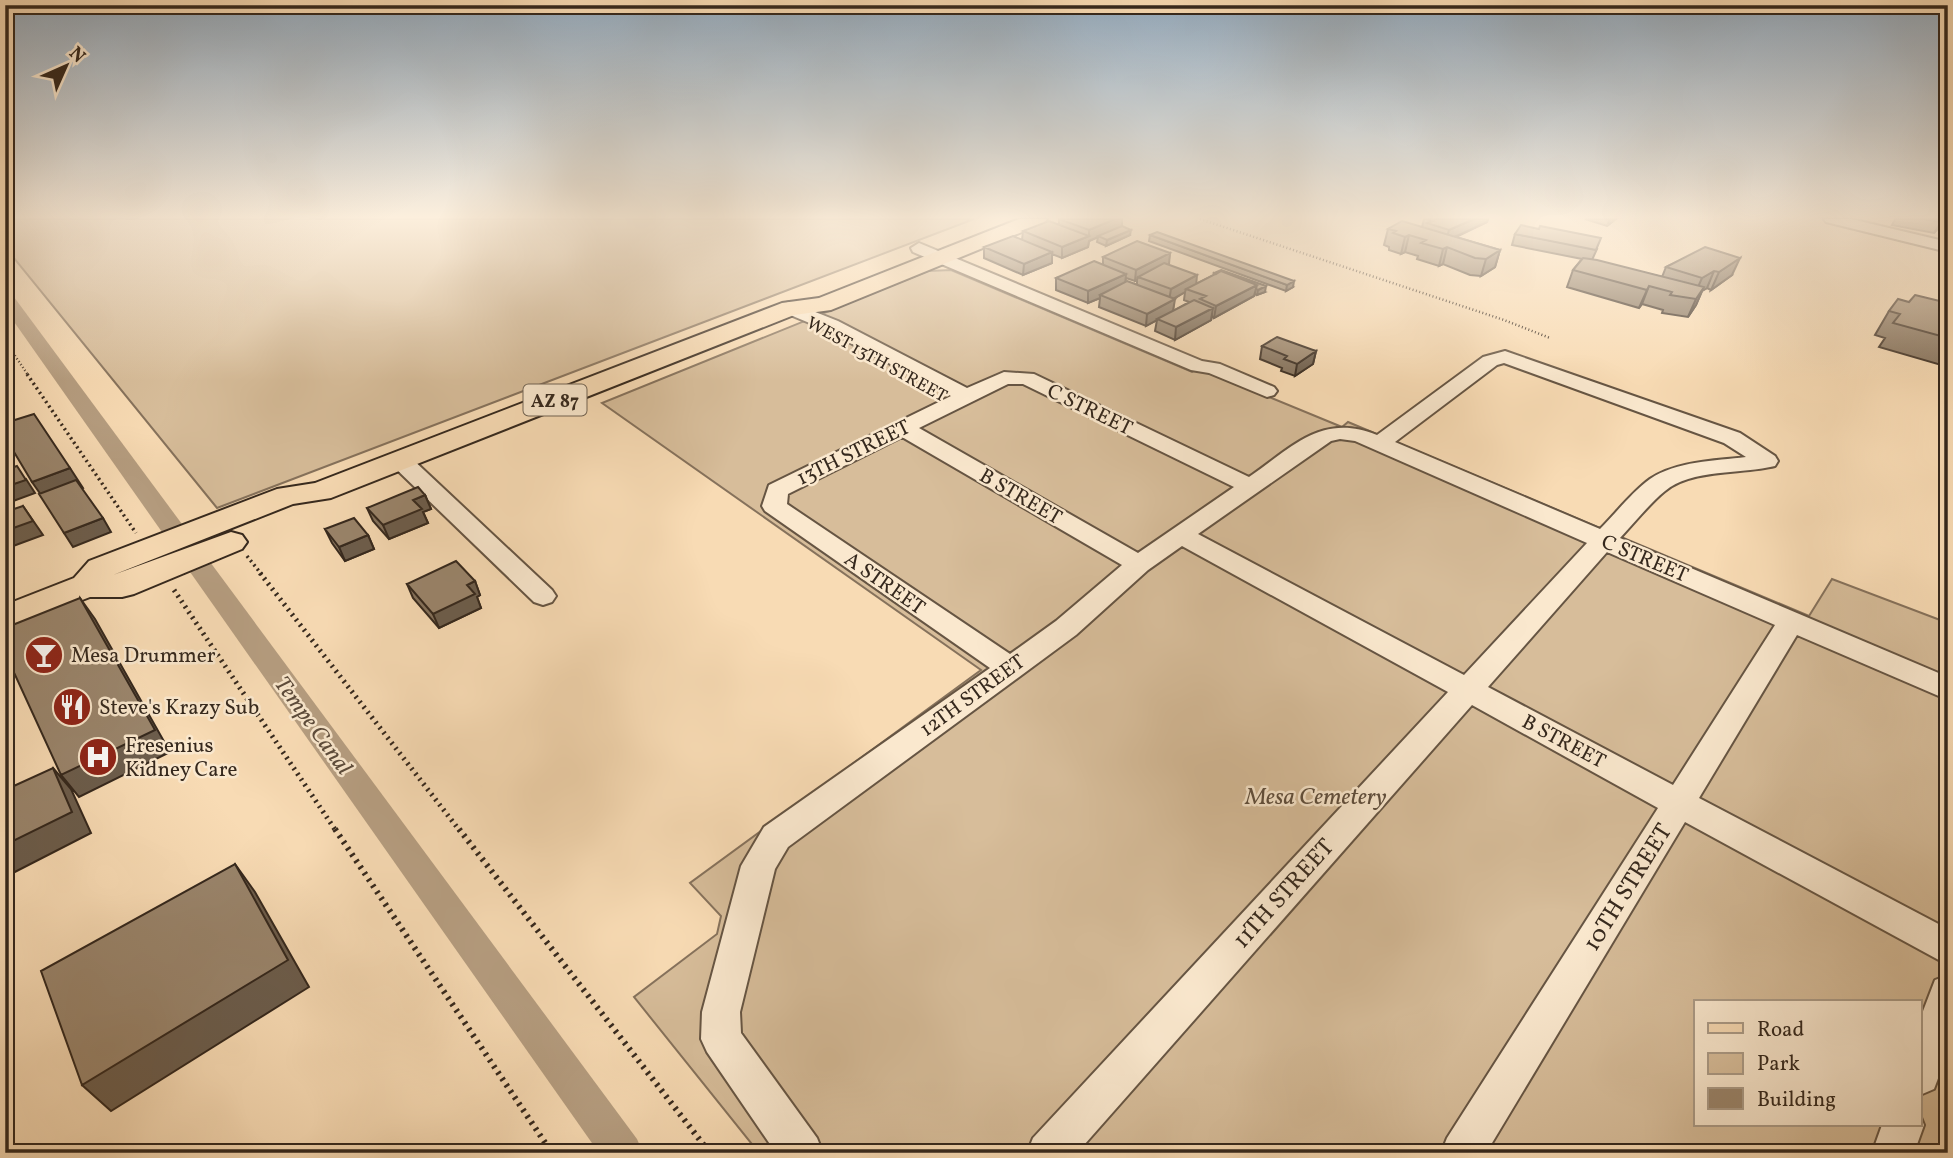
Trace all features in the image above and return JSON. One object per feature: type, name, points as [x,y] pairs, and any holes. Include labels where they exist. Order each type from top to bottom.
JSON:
[{"type":"main road","name":"AZ 87","points":[[790,308],[802,295],[857,273]]},
{"type":"main road","name":"AZ 87","points":[[5,618],[86,586],[122,586],[159,558],[225,541],[296,515],[320,492],[790,308],[823,305],[902,273]]},
{"type":"street","points":[[979,273],[1198,366],[1213,368],[1267,391]]},
{"type":"street","name":"WEST 13TH STREET","points":[[790,308],[806,322],[960,399]]},
{"type":"street","name":"11TH STREET","points":[[1048,1153],[1603,541],[1657,485],[1691,471],[1767,461],[1732,438],[1505,357],[1490,361],[1378,443]]},
{"type":"street","name":"13TH STREET","points":[[778,490],[1003,378]]},
{"type":"street","name":"C STREET","points":[[1003,378],[1027,378],[1250,486]]},
{"type":"street","name":"B STREET","points":[[902,428],[1139,564]]},
{"type":"street","name":"C STREET","points":[[1340,432],[1378,443],[1948,689]]},
{"type":"street","name":"12TH STREET","points":[[802,1153],[720,1039],[720,1012],[758,866],[776,837],[1066,628],[1139,564],[1323,436],[1340,432]]},
{"type":"street","points":[[401,461],[543,596]]},
{"type":"street","name":"A STREET","points":[[778,490],[774,506],[1010,668]]},
{"type":"street","points":[[1922,1069],[1948,993]]},
{"type":"street","points":[[1893,1153],[1903,1126]]},
{"type":"lane","name":"B STREET","points":[[1181,535],[1948,948]]},
{"type":"lane","name":"10TH STREET","points":[[1462,1153],[1791,622]]},
{"type":"path","points":[[1363,273],[1550,338]]},
{"type":"path","points":[[5,341],[159,558],[552,1153]]},
{"type":"path","points":[[225,541],[710,1153]]},
{"type":"green space","points":[[26,273],[832,273],[217,508]]},
{"type":"green space","name":"Mesa Cemetery","points":[[923,273],[958,273],[1192,372],[1199,368],[1342,427],[1348,422],[1809,616],[1832,579],[1948,623],[1948,1153],[759,1153],[634,997],[717,934],[721,916],[690,883],[981,670],[602,403]]},
{"type":"building","points":[[1067,273],[1126,274],[1088,291],[1056,278]]},
{"type":"building","points":[[1145,273],[1197,275],[1171,289],[1138,277]]},
{"type":"building","points":[[1217,273],[1226,273],[1257,285],[1216,306],[1200,299],[1206,296],[1186,289]]},
{"type":"building","points":[[1226,273],[1266,286],[1258,290],[1257,285]]},
{"type":"building","points":[[1254,273],[1272,273],[1294,281],[1287,285]]},
{"type":"building","points":[[1584,273],[1649,273],[1704,287],[1696,299],[1670,295],[1672,292],[1649,286],[1647,290]]},
{"type":"building","points":[[1686,273],[1711,273],[1702,278]]},
{"type":"building","points":[[1127,281],[1175,299],[1147,314],[1100,295]]},
{"type":"building","points":[[1915,295],[1948,303],[1948,338],[1893,323],[1900,314],[1889,311],[1898,299],[1909,302]]},
{"type":"building","points":[[1194,300],[1213,308],[1176,327],[1157,319]]},
{"type":"building","points":[[1277,337],[1316,351],[1297,364],[1284,359],[1287,356],[1262,346]]},
{"type":"building","points":[[34,414],[70,468],[32,482],[5,437],[5,423]]},
{"type":"building","points":[[17,466],[26,480],[5,487],[5,470]]},
{"type":"building","points":[[76,480],[103,518],[64,533],[39,494]]},
{"type":"building","points":[[418,487],[425,495],[413,500],[422,509],[383,525],[367,508]]},
{"type":"building","points":[[23,506],[33,521],[5,531],[5,512]]},
{"type":"building","points":[[354,518],[368,535],[339,547],[325,529]]},
{"type":"building","points":[[456,561],[475,581],[467,585],[475,594],[433,614],[407,584]]},
{"type":"building","points":[[80,598],[155,730],[61,775],[5,653],[5,628]]},
{"type":"building","points":[[53,768],[72,812],[5,845],[5,790]]},
{"type":"building","points":[[235,864],[288,960],[82,1085],[41,971]]},
{"type":"waterway","name":"Tempe Canal","points":[[5,297],[623,1153]]},
{"type":"place","name":"Mesa Drummer","points":[[44,655]]},
{"type":"place","name":"Steve's Krazy Sub","points":[[72,707]]},
{"type":"place","name":"Fresenius Kidney Care","points":[[98,757]]}]
